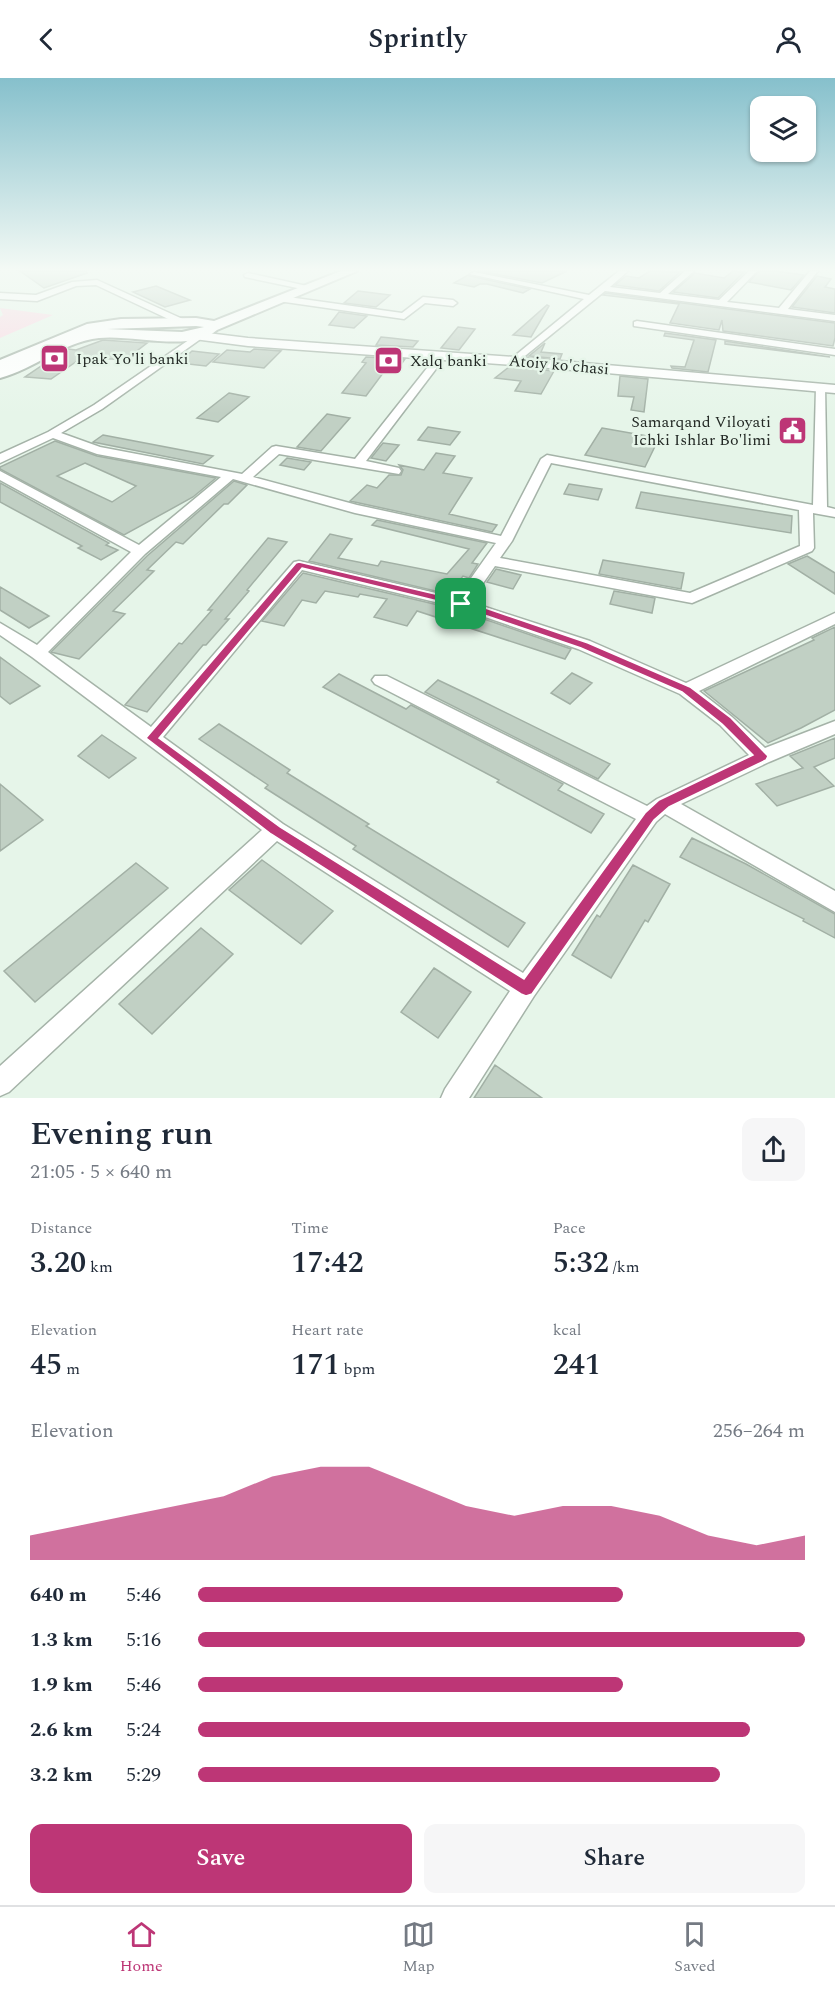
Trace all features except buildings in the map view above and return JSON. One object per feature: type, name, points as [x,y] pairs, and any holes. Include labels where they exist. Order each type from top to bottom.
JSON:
[{"type":"main road","points":[[0,373],[73,339],[104,333],[175,336],[219,319]]},
{"type":"main road","points":[[0,365],[87,327],[121,323],[212,327],[233,319]]},
{"type":"main road","points":[[175,336],[169,332],[170,329],[193,327]]},
{"type":"street","points":[[0,459],[52,434],[98,407],[193,327],[175,319]]},
{"type":"street","points":[[515,361],[565,319]]},
{"type":"street","points":[[637,324],[835,352]]},
{"type":"street","name":"Atoiy ko'chasi","points":[[193,327],[248,342]]},
{"type":"street","name":"Atoiy ko'chasi","points":[[212,327],[225,336],[248,342],[442,355],[828,388]]},
{"type":"street","points":[[358,463],[442,355]]},
{"type":"street","points":[[490,561],[692,598],[807,548],[828,388]]},
{"type":"street","points":[[52,434],[97,450],[238,477],[355,509],[505,542]]},
{"type":"street","points":[[38,653],[140,551],[276,450],[395,471]]},
{"type":"street","points":[[461,604],[505,542],[547,459],[835,513]]},
{"type":"street","points":[[0,475],[140,551]]},
{"type":"street","points":[[152,738],[299,565],[461,604],[584,645],[686,690],[726,721],[762,756]]},
{"type":"street","points":[[686,690],[835,618]]},
{"type":"street","points":[[0,628],[38,653],[276,830],[526,988]]},
{"type":"street","points":[[381,680],[657,810],[835,902]]},
{"type":"street","points":[[454,1098],[526,988],[657,810],[762,756],[835,728]]},
{"type":"street","points":[[0,1083],[276,830]]},
{"type":"shaded area","points":[[0,319],[45,319],[0,338]]},
{"type":"place","name":"Ipak Yo'li banki","points":[[55,359]]},
{"type":"place","name":"Xalq banki","points":[[389,361]]},
{"type":"place","name":"Samarqand Viloyati Ichki Ishlar Bo'limi","points":[[792,431]]},
{"type":"route","points":[[299,565],[461,604],[584,645],[686,690],[726,721],[762,756],[664,804],[650,816],[526,988],[276,830],[152,738],[299,565]]}]
